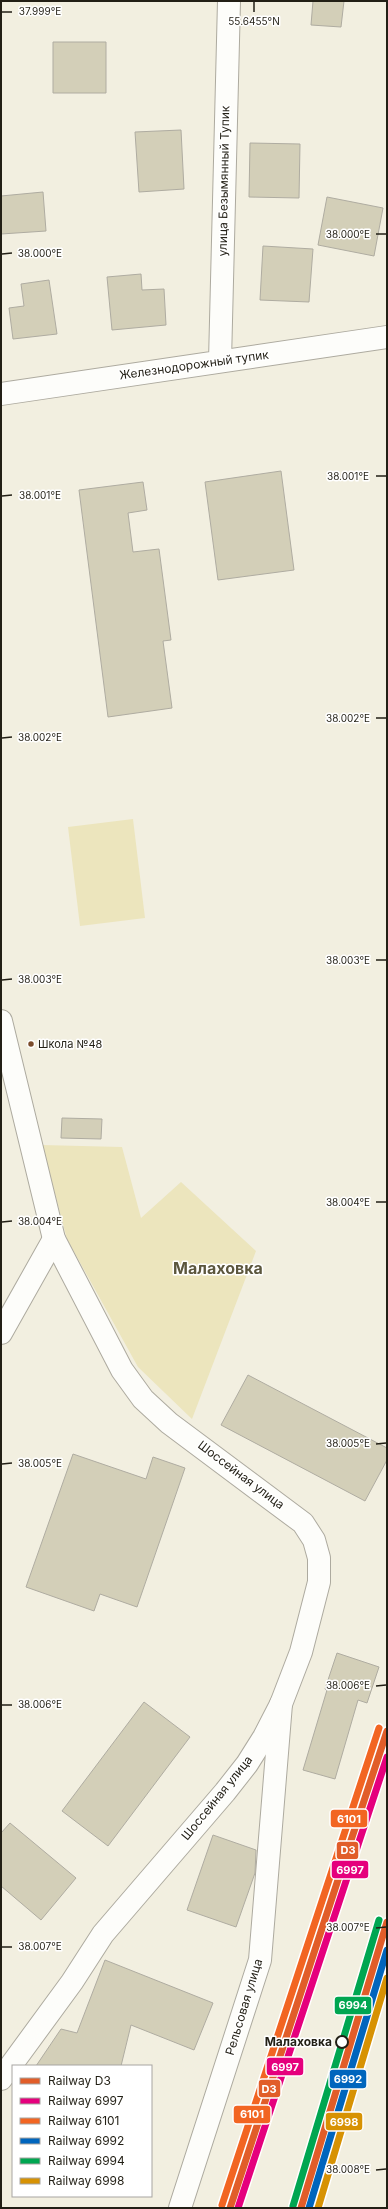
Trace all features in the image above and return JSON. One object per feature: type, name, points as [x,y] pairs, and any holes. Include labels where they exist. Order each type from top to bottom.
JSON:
[{"type":"street","name":"улица Безымянный Тупик","points":[[220,361],[229,1]]},
{"type":"street","name":"Железнодорожный тупик","points":[[1,394],[220,361],[387,338]]},
{"type":"street","name":"Шоссейная улица","points":[[1,1021],[54,1239],[122,1370],[143,1399],[169,1423],[303,1523],[314,1540],[319,1558],[319,1582],[301,1652],[282,1704],[247,1764],[103,1934],[72,1982],[1,2079]]},
{"type":"street","points":[[1,1333],[54,1239]]},
{"type":"street","name":"Рельсовая улица","points":[[180,2208],[260,1960],[282,1704]]},
{"type":"shaded area","points":[[133,819],[145,918],[80,926],[68,827]]},
{"type":"shaded area","points":[[42,1145],[122,1147],[141,1218],[181,1182],[256,1251],[192,1419],[138,1367],[67,1239]]},
{"type":"building","points":[[313,1],[344,1],[341,27],[311,25]]},
{"type":"building","points":[[53,42],[106,42],[106,93],[53,93]]},
{"type":"building","points":[[181,130],[184,189],[139,192],[135,132]]},
{"type":"building","points":[[250,143],[300,144],[299,198],[249,197]]},
{"type":"building","points":[[43,192],[46,231],[1,234],[1,196]]},
{"type":"building","points":[[327,197],[383,208],[374,256],[318,245]]},
{"type":"building","points":[[263,246],[313,249],[309,302],[260,300]]},
{"type":"building","points":[[141,274],[142,290],[164,289],[166,325],[112,330],[107,277]]},
{"type":"building","points":[[49,280],[57,334],[13,339],[9,308],[24,306],[21,284]]},
{"type":"building","points":[[281,471],[294,570],[218,580],[205,482]]},
{"type":"building","points":[[143,482],[147,510],[128,513],[133,552],[159,549],[171,640],[163,641],[172,708],[108,717],[79,490]]},
{"type":"building","points":[[62,1118],[102,1119],[101,1139],[61,1138]]},
{"type":"building","points":[[248,1375],[387,1448],[387,1460],[365,1501],[221,1425]]},
{"type":"building","points":[[73,1454],[146,1479],[153,1457],[185,1468],[137,1607],[100,1594],[94,1611],[26,1587]]},
{"type":"building","points":[[337,1653],[379,1667],[367,1703],[358,1700],[335,1779],[303,1770],[327,1690],[325,1689]]},
{"type":"building","points":[[144,1702],[190,1737],[108,1846],[62,1811]]},
{"type":"building","points":[[10,1823],[76,1878],[41,1920],[1,1886],[1,1833]]},
{"type":"building","points":[[213,1835],[256,1850],[255,1873],[236,1927],[187,1910]]},
{"type":"building","points":[[105,1960],[213,2003],[194,2050],[131,2025],[121,2065],[37,2065],[61,2029],[77,2033]]},
{"type":"rail line","name":"6101","points":[[222,2205],[379,1728]]},
{"type":"rail line","name":"D3","points":[[230,2208],[387,1731]]},
{"type":"rail line","name":"6997","points":[[238,2208],[387,1757]]},
{"type":"rail line","name":"6994","points":[[293,2206],[379,1920]]},
{"type":"rail line","name":"D3","points":[[301,2208],[387,1922]]},
{"type":"rail line","name":"6992","points":[[309,2208],[387,1950]]},
{"type":"rail line","name":"6998","points":[[318,2208],[387,1978]]},
{"type":"place","name":"Школа №48","points":[[31,1044]]},
{"type":"place","name":"Малаховка","points":[[342,2042]]},
{"type":"district","name":"Малаховка","points":[[218,1268]]}]
